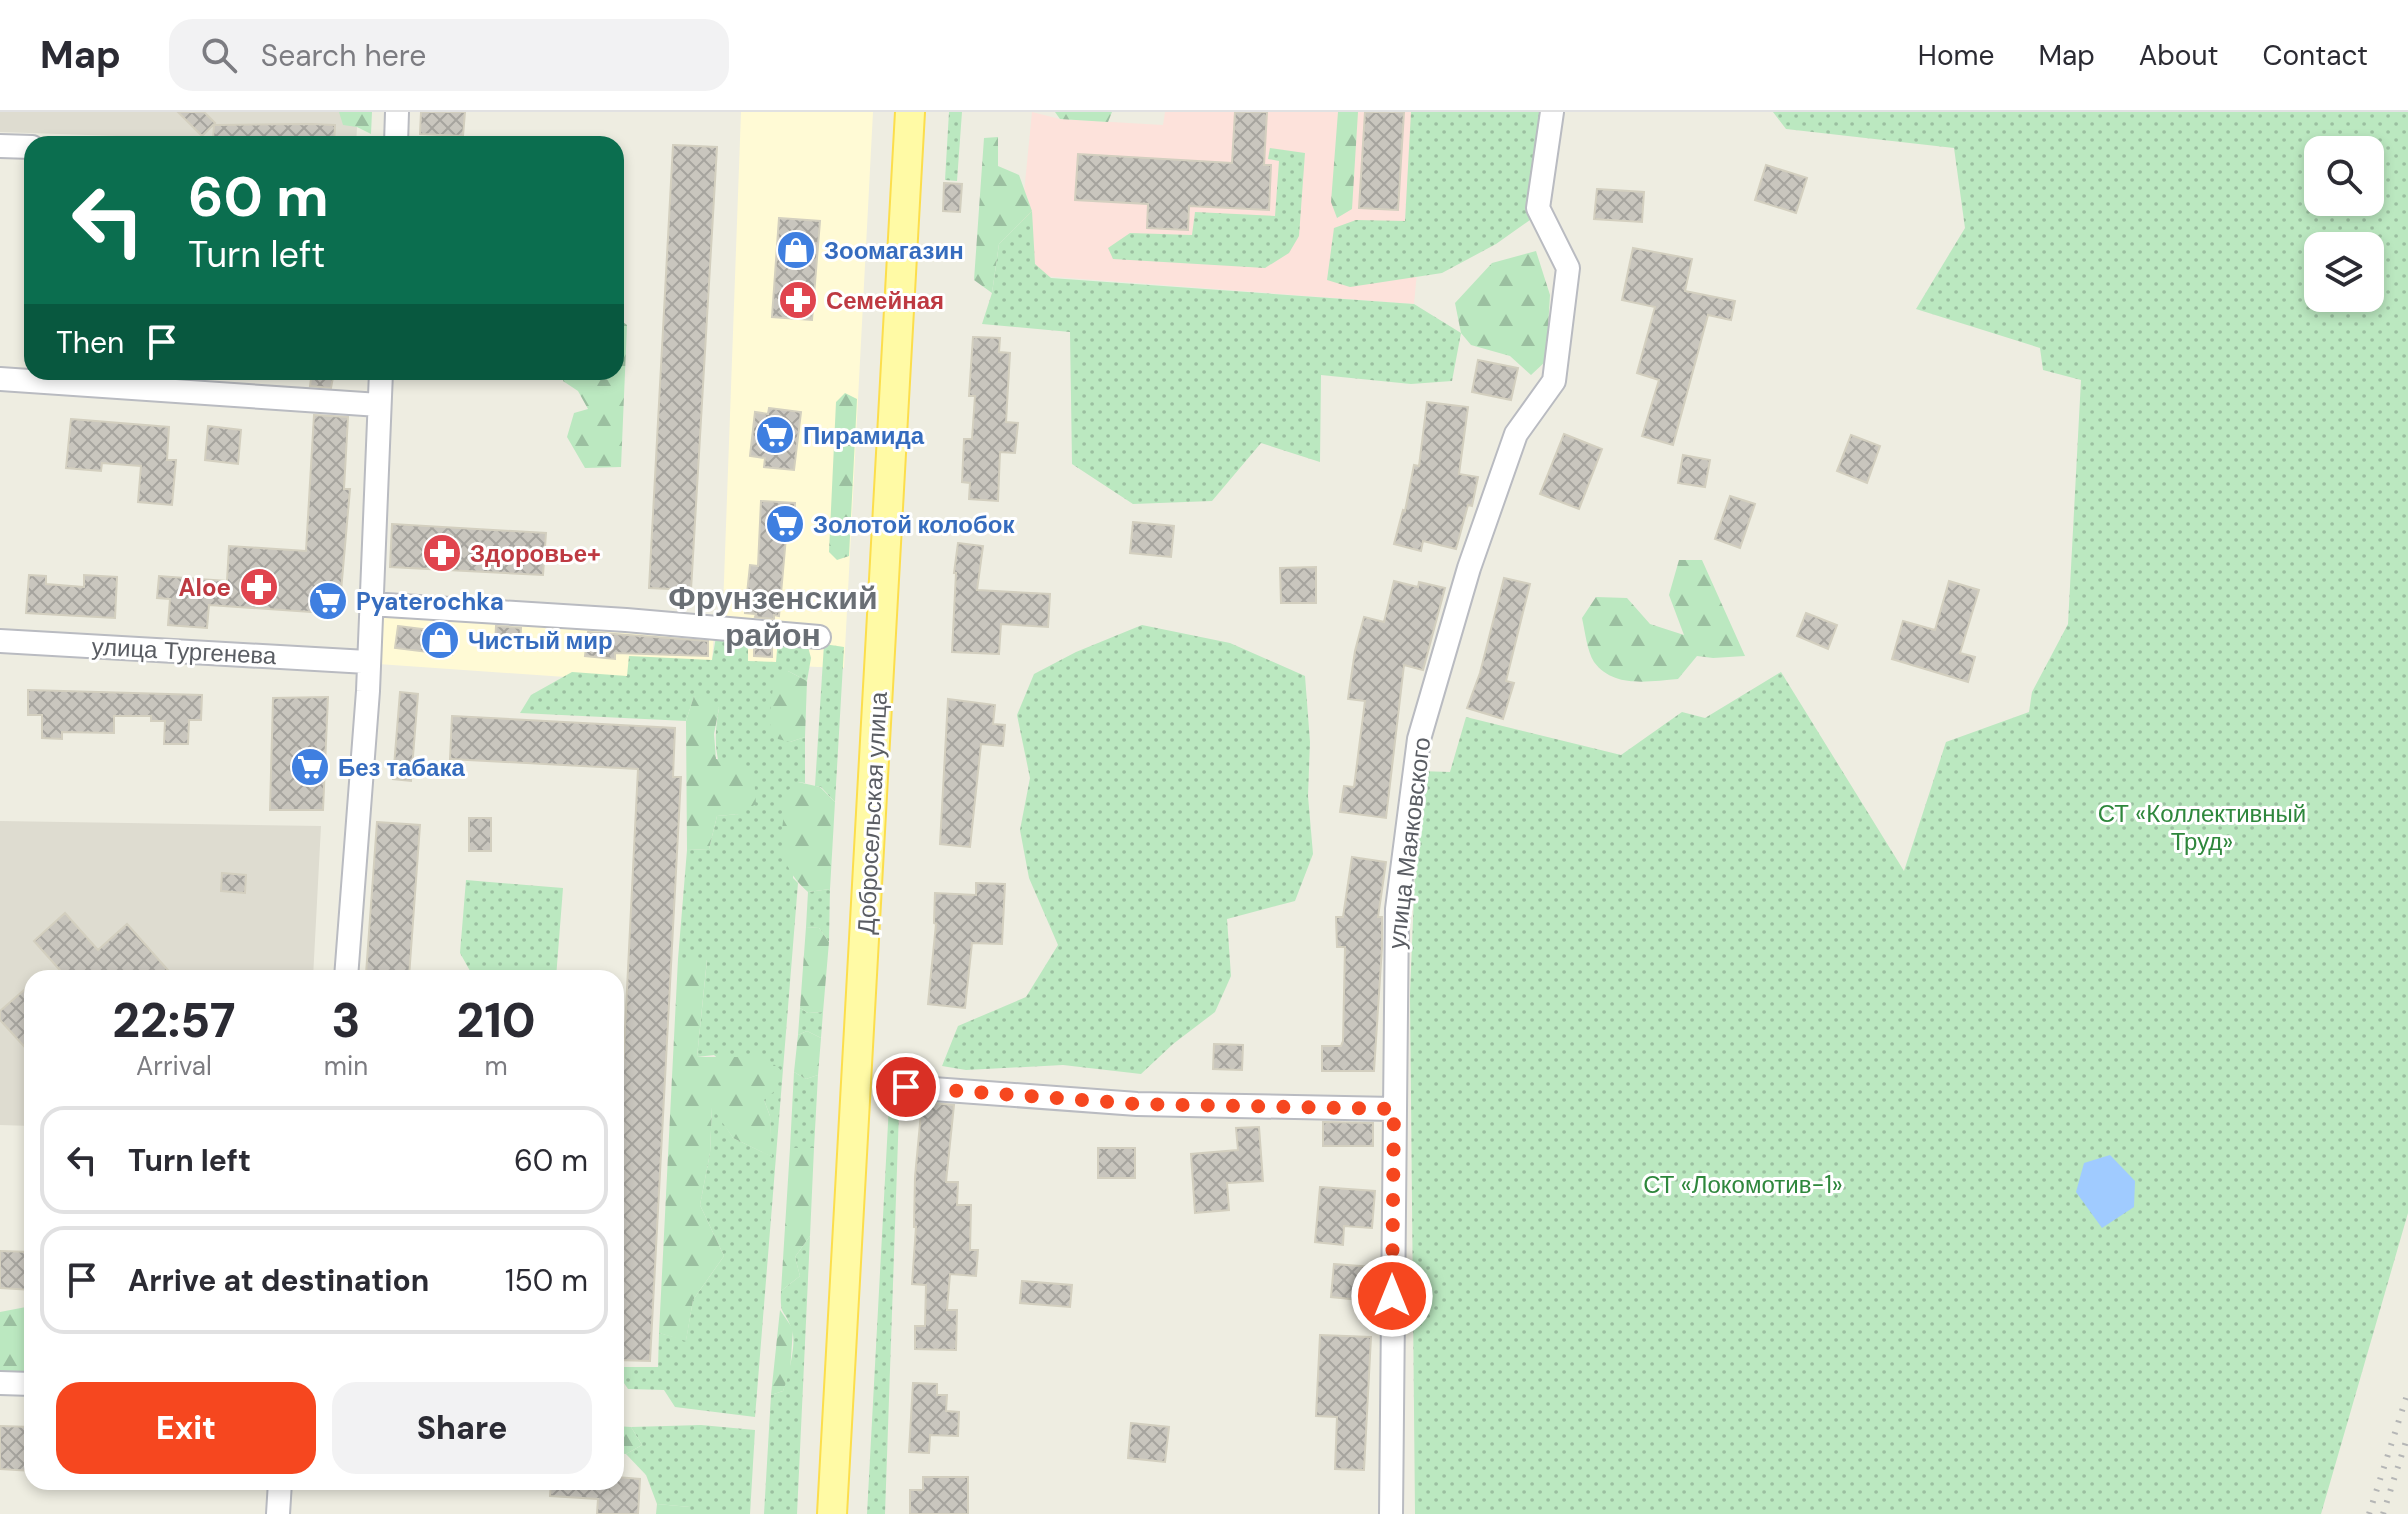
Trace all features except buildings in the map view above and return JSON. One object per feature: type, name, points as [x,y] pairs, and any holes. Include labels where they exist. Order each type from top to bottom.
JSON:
[{"type":"main road","name":"Добросельская улица","points":[[832,1514],[910,112]]},
{"type":"street","points":[[396,136],[397,112]]},
{"type":"street","name":"улица Маяковского","points":[[1391,1514],[1397,909],[1419,739],[1469,568],[1516,434],[1554,381],[1568,268],[1538,208],[1552,112]]},
{"type":"street","points":[[0,146],[24,147]]},
{"type":"street","points":[[0,379],[379,405]]},
{"type":"street","points":[[347,970],[368,691],[381,380]]},
{"type":"street","points":[[370,604],[626,620],[819,637]]},
{"type":"street","name":"улица Тургенева","points":[[0,641],[367,662]]},
{"type":"street","points":[[906,1087],[1137,1104],[1394,1109]]},
{"type":"street","points":[[0,1383],[24,1384]]},
{"type":"street","points":[[278,1514],[280,1490]]},
{"type":"shaded area","points":[[0,112],[358,112],[356,136],[119,136],[0,132]]},
{"type":"shaded area","points":[[741,112],[873,112],[844,668],[721,663]]},
{"type":"shaded area","points":[[1032,112],[1060,119],[1163,125],[1165,112],[1432,112],[1414,304],[1016,274]]},
{"type":"shaded area","points":[[382,611],[714,634],[710,687],[378,664]]},
{"type":"shaded area","points":[[0,821],[321,826],[313,970],[24,970],[24,1126],[0,1125]]},
{"type":"green space","points":[[339,112],[372,112],[371,134],[343,125]]},
{"type":"green space","points":[[949,112],[962,112],[957,181],[945,180]]},
{"type":"green space","points":[[1055,112],[1112,112],[1108,122],[1060,119]]},
{"type":"green space","points":[[1338,112],[1358,112],[1352,209],[1337,218],[1331,202]]},
{"type":"green space","points":[[1411,112],[1540,112],[1530,220],[1496,244],[1442,273],[1350,287],[1327,280],[1334,228],[1356,220],[1405,221]]},
{"type":"green space","name":"СТ «Локомотив-1»","points":[[1773,112],[2408,112],[2408,1213],[2321,1514],[1415,1514],[1410,994],[1419,771],[1450,772],[1466,717],[1621,755],[1682,712],[1705,718],[1781,672],[1904,871],[1946,742],[2029,712],[2032,692],[2068,624],[2081,380],[2043,370],[2040,348],[1916,309],[1965,228],[1954,148],[1786,129]]},
{"type":"green space","points":[[998,137],[998,166],[1019,175],[1032,211],[999,244],[992,293],[974,280],[984,138]]},
{"type":"green space","points":[[1270,148],[1305,153],[1299,236],[1289,253],[1265,268],[1113,259],[1108,248],[1130,233],[1192,235],[1195,212],[1275,216],[1279,161],[1268,159]]},
{"type":"green space","points":[[1032,211],[1035,264],[1051,278],[1414,304],[1461,333],[1452,381],[1411,384],[1321,375],[1320,462],[1261,443],[1212,501],[1133,504],[1072,464],[1070,332],[982,324],[992,293],[999,244]]},
{"type":"green space","points":[[1536,251],[1550,295],[1546,361],[1531,375],[1510,356],[1471,345],[1461,333],[1455,303],[1492,263]]},
{"type":"green space","points":[[624,323],[627,325],[621,467],[585,468],[567,437],[574,413],[588,409],[578,391],[563,381],[624,380]]},
{"type":"green space","points":[[845,393],[857,399],[849,556],[837,560],[829,552],[836,402]]},
{"type":"green space","points":[[1679,560],[1702,560],[1745,656],[1697,656],[1678,679],[1622,680],[1602,671],[1590,652],[1582,618],[1596,597],[1627,598],[1650,624],[1684,635],[1669,595]]},
{"type":"green space","points":[[1142,625],[1230,643],[1305,676],[1313,854],[1295,901],[1227,919],[1231,976],[1215,1012],[1173,1044],[1141,1074],[1063,1065],[966,1070],[942,1066],[958,1026],[1026,997],[1058,945],[1029,878],[1020,830],[1030,778],[1017,715],[1034,674],[1076,652]]},
{"type":"green space","points":[[716,637],[748,638],[748,661],[776,662],[778,639],[807,643],[811,658],[807,681],[788,671],[790,742],[805,737],[805,783],[798,782],[793,878],[798,883],[755,1417],[675,1407],[664,1390],[628,1389],[624,1383],[624,1367],[658,1367],[659,1333],[686,1340],[693,1300],[724,1256],[700,1205],[710,1153],[712,1105],[733,1138],[771,1156],[770,1116],[764,1100],[714,1055],[697,1057],[707,960],[678,959],[687,850],[709,849],[717,816],[739,814],[719,763],[716,738],[719,708],[694,696],[686,721],[520,713],[531,695],[572,672],[627,676],[629,656],[712,660]]},
{"type":"green space","points":[[824,644],[844,647],[835,802],[821,787],[815,786]]},
{"type":"green space","points":[[788,671],[807,681],[805,737],[790,742],[778,739],[769,722],[774,678]]},
{"type":"green space","points":[[694,696],[709,698],[719,708],[714,734],[716,759],[742,762],[754,778],[756,804],[739,814],[717,816],[709,849],[687,850],[686,721]]},
{"type":"green space","points":[[798,782],[820,787],[835,802],[830,889],[808,892],[784,857],[782,833],[787,791]]},
{"type":"green space","points":[[466,880],[563,888],[557,970],[470,970],[460,953]]},
{"type":"green space","points":[[830,889],[829,942],[819,928],[806,927],[808,892]]},
{"type":"green space","points":[[806,927],[819,928],[829,942],[823,1012],[808,1013],[800,1008]]},
{"type":"green space","points":[[678,959],[707,959],[697,1057],[764,1057],[780,1069],[777,1089],[764,1100],[770,1116],[772,1157],[733,1138],[712,1107],[710,1153],[700,1205],[724,1256],[693,1300],[686,1341],[659,1333]]},
{"type":"green space","points":[[800,1008],[808,1013],[823,1012],[821,1038],[807,1031],[798,1035]]},
{"type":"green space","points":[[807,1031],[821,1038],[818,1075],[806,1079],[794,1072],[798,1035]]},
{"type":"green space","points":[[794,1072],[806,1079],[818,1075],[814,1148],[790,1148]]},
{"type":"green space","points":[[889,1105],[899,1111],[885,1514],[867,1514]]},
{"type":"green space","points":[[790,1148],[814,1148],[810,1236],[795,1257],[800,1276],[781,1291]]},
{"type":"green space","points":[[810,1236],[797,1514],[764,1514],[771,1395],[783,1391],[793,1350],[793,1333],[782,1309],[781,1291],[800,1276],[795,1257]]},
{"type":"green space","points":[[24,1307],[24,1374],[0,1372],[0,1312]]},
{"type":"green space","points":[[780,1310],[793,1329],[790,1371],[783,1391],[771,1395]]},
{"type":"green space","points":[[701,1425],[755,1430],[750,1514],[690,1514],[690,1507],[657,1504],[646,1475],[626,1454],[642,1445],[631,1427]]},
{"type":"green space","points":[[624,1427],[631,1427],[642,1445],[626,1454]]},
{"type":"green space","points":[[657,1504],[690,1507],[690,1514],[656,1514]]},
{"type":"water","points":[[2110,1155],[2135,1181],[2134,1207],[2102,1228],[2076,1192],[2084,1163]]},
{"type":"railway","points":[[2369,1514],[2408,1392]]},
{"type":"railway","points":[[2383,1514],[2408,1435]]},
{"type":"place","name":"Зоомагазин","points":[[796,250]]},
{"type":"place","name":"Семейная","points":[[798,300]]},
{"type":"place","name":"Пирамида","points":[[775,435]]},
{"type":"place","name":"Золотой колобок","points":[[785,524]]},
{"type":"place","name":"Здоровье+","points":[[442,553]]},
{"type":"place","name":"Aloe","points":[[259,587]]},
{"type":"place","name":"Pyaterochka","points":[[328,601]]},
{"type":"place","name":"Чистый мир","points":[[440,640]]},
{"type":"place","name":"Без табака","points":[[310,767]]},
{"type":"district","name":"Фрунзенский район","points":[[773,616]]},
{"type":"route","points":[[906,1087],[1137,1104],[1394,1109],[1392,1296]]},
{"type":"park label","name":"СТ «Коллективный Труд»","points":[[2202,827]]}]
